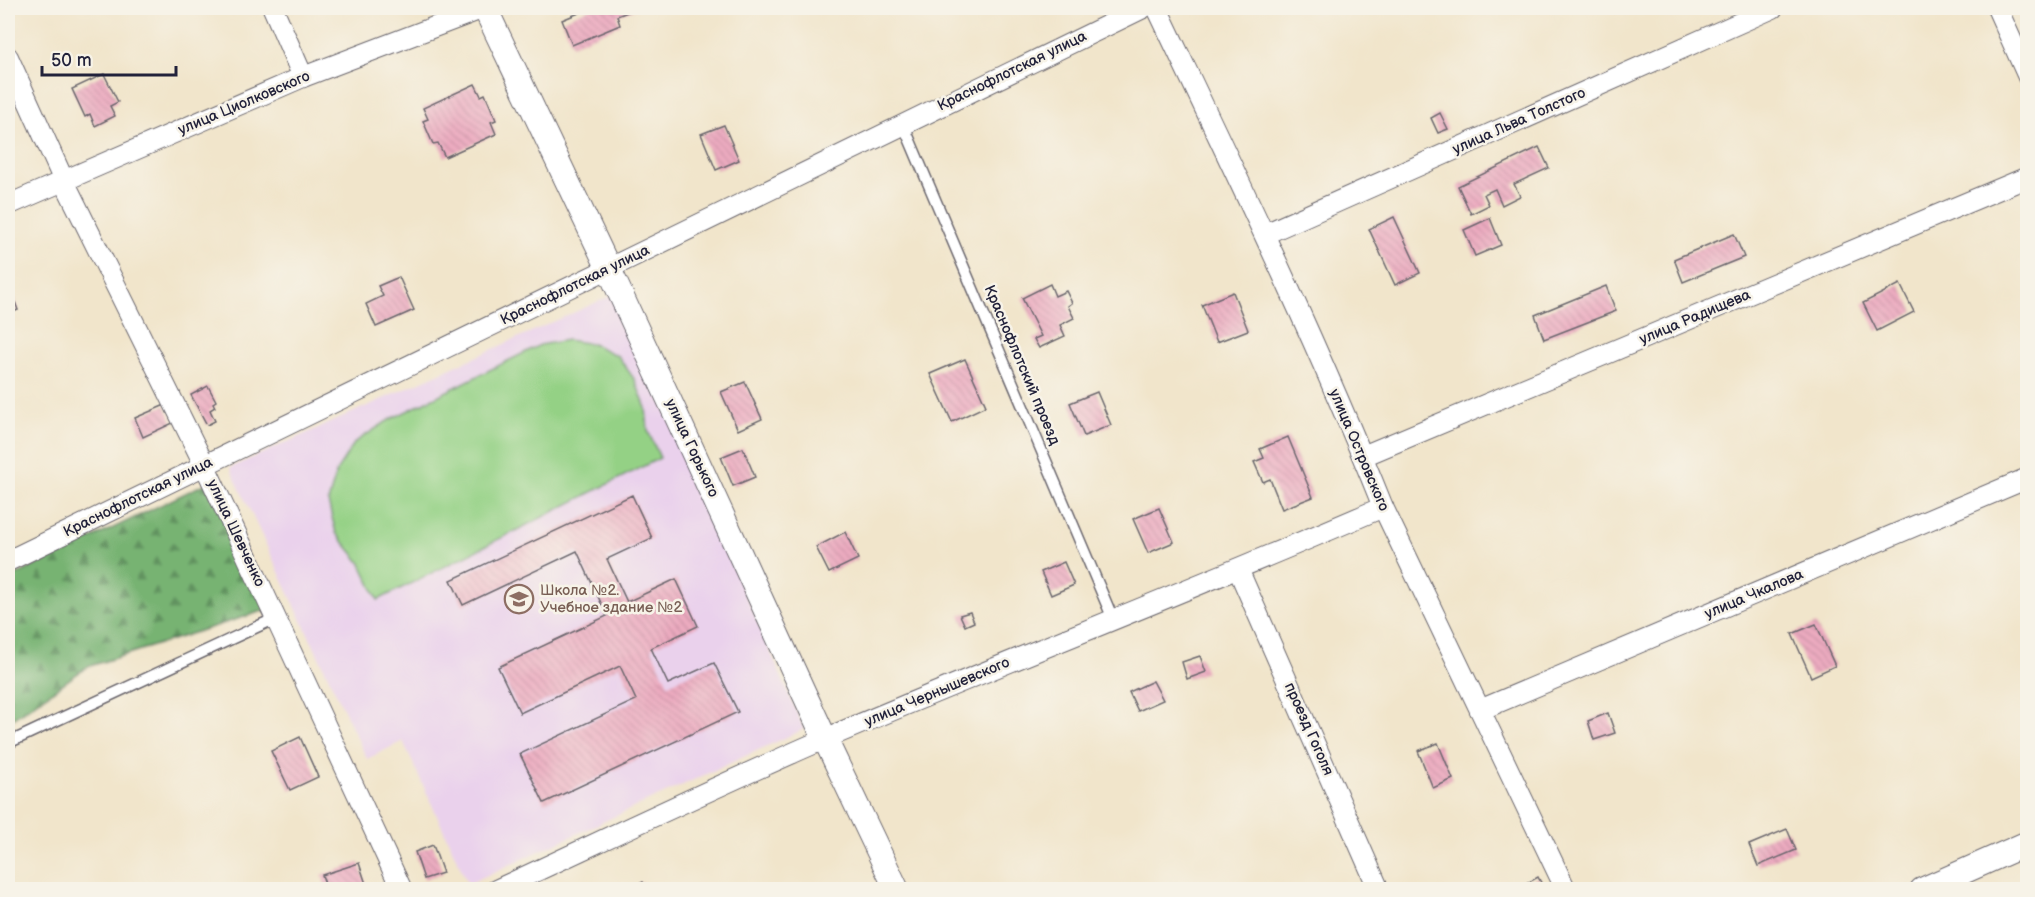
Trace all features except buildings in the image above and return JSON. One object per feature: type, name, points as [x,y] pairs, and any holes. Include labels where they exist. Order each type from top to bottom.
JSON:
[{"type":"street","points":[[273,8],[303,77]]},
{"type":"street","name":"улица Циолковского","points":[[8,205],[303,77],[484,8]]},
{"type":"street","name":"улица Горького","points":[[484,8],[609,269],[897,890]]},
{"type":"street","name":"Краснофлотская улица","points":[[8,561],[1143,8]]},
{"type":"street","name":"улица Островского","points":[[1157,8],[1264,234],[1363,456],[1383,507],[1566,890]]},
{"type":"street","name":"улица Льва Толстого","points":[[1264,234],[1773,8]]},
{"type":"street","points":[[1997,8],[2028,77]]},
{"type":"street","name":"улица Шевченко","points":[[8,57],[64,181],[204,464],[402,890]]},
{"type":"street","name":"улица Радищева","points":[[1363,456],[2028,177]]},
{"type":"street","name":"улица Чкалова","points":[[1480,710],[2028,478]]},
{"type":"street","name":"улица Чернышевского","points":[[496,890],[825,739],[1383,507]]},
{"type":"street","name":"проезд Гоголя","points":[[1238,569],[1379,890]]},
{"type":"street","points":[[1922,890],[2028,843]]},
{"type":"lane","name":"Краснофлотский проезд","points":[[903,124],[1113,618]]},
{"type":"lane","points":[[8,743],[276,618]]},
{"type":"shaded area","name":"Школа №2. Учебное здание №2","points":[[615,294],[804,729],[468,884],[403,741],[367,759],[230,468]]},
{"type":"green space","points":[[567,340],[593,344],[618,356],[635,380],[646,408],[648,431],[660,458],[378,600],[360,562],[336,533],[328,502],[337,470],[355,442],[389,420],[540,345]]},
{"type":"green space","points":[[206,483],[269,609],[87,667],[8,722],[8,579]]},
{"type":"place","name":"Школа №2. Учебное здание №2","points":[[519,599]]}]
